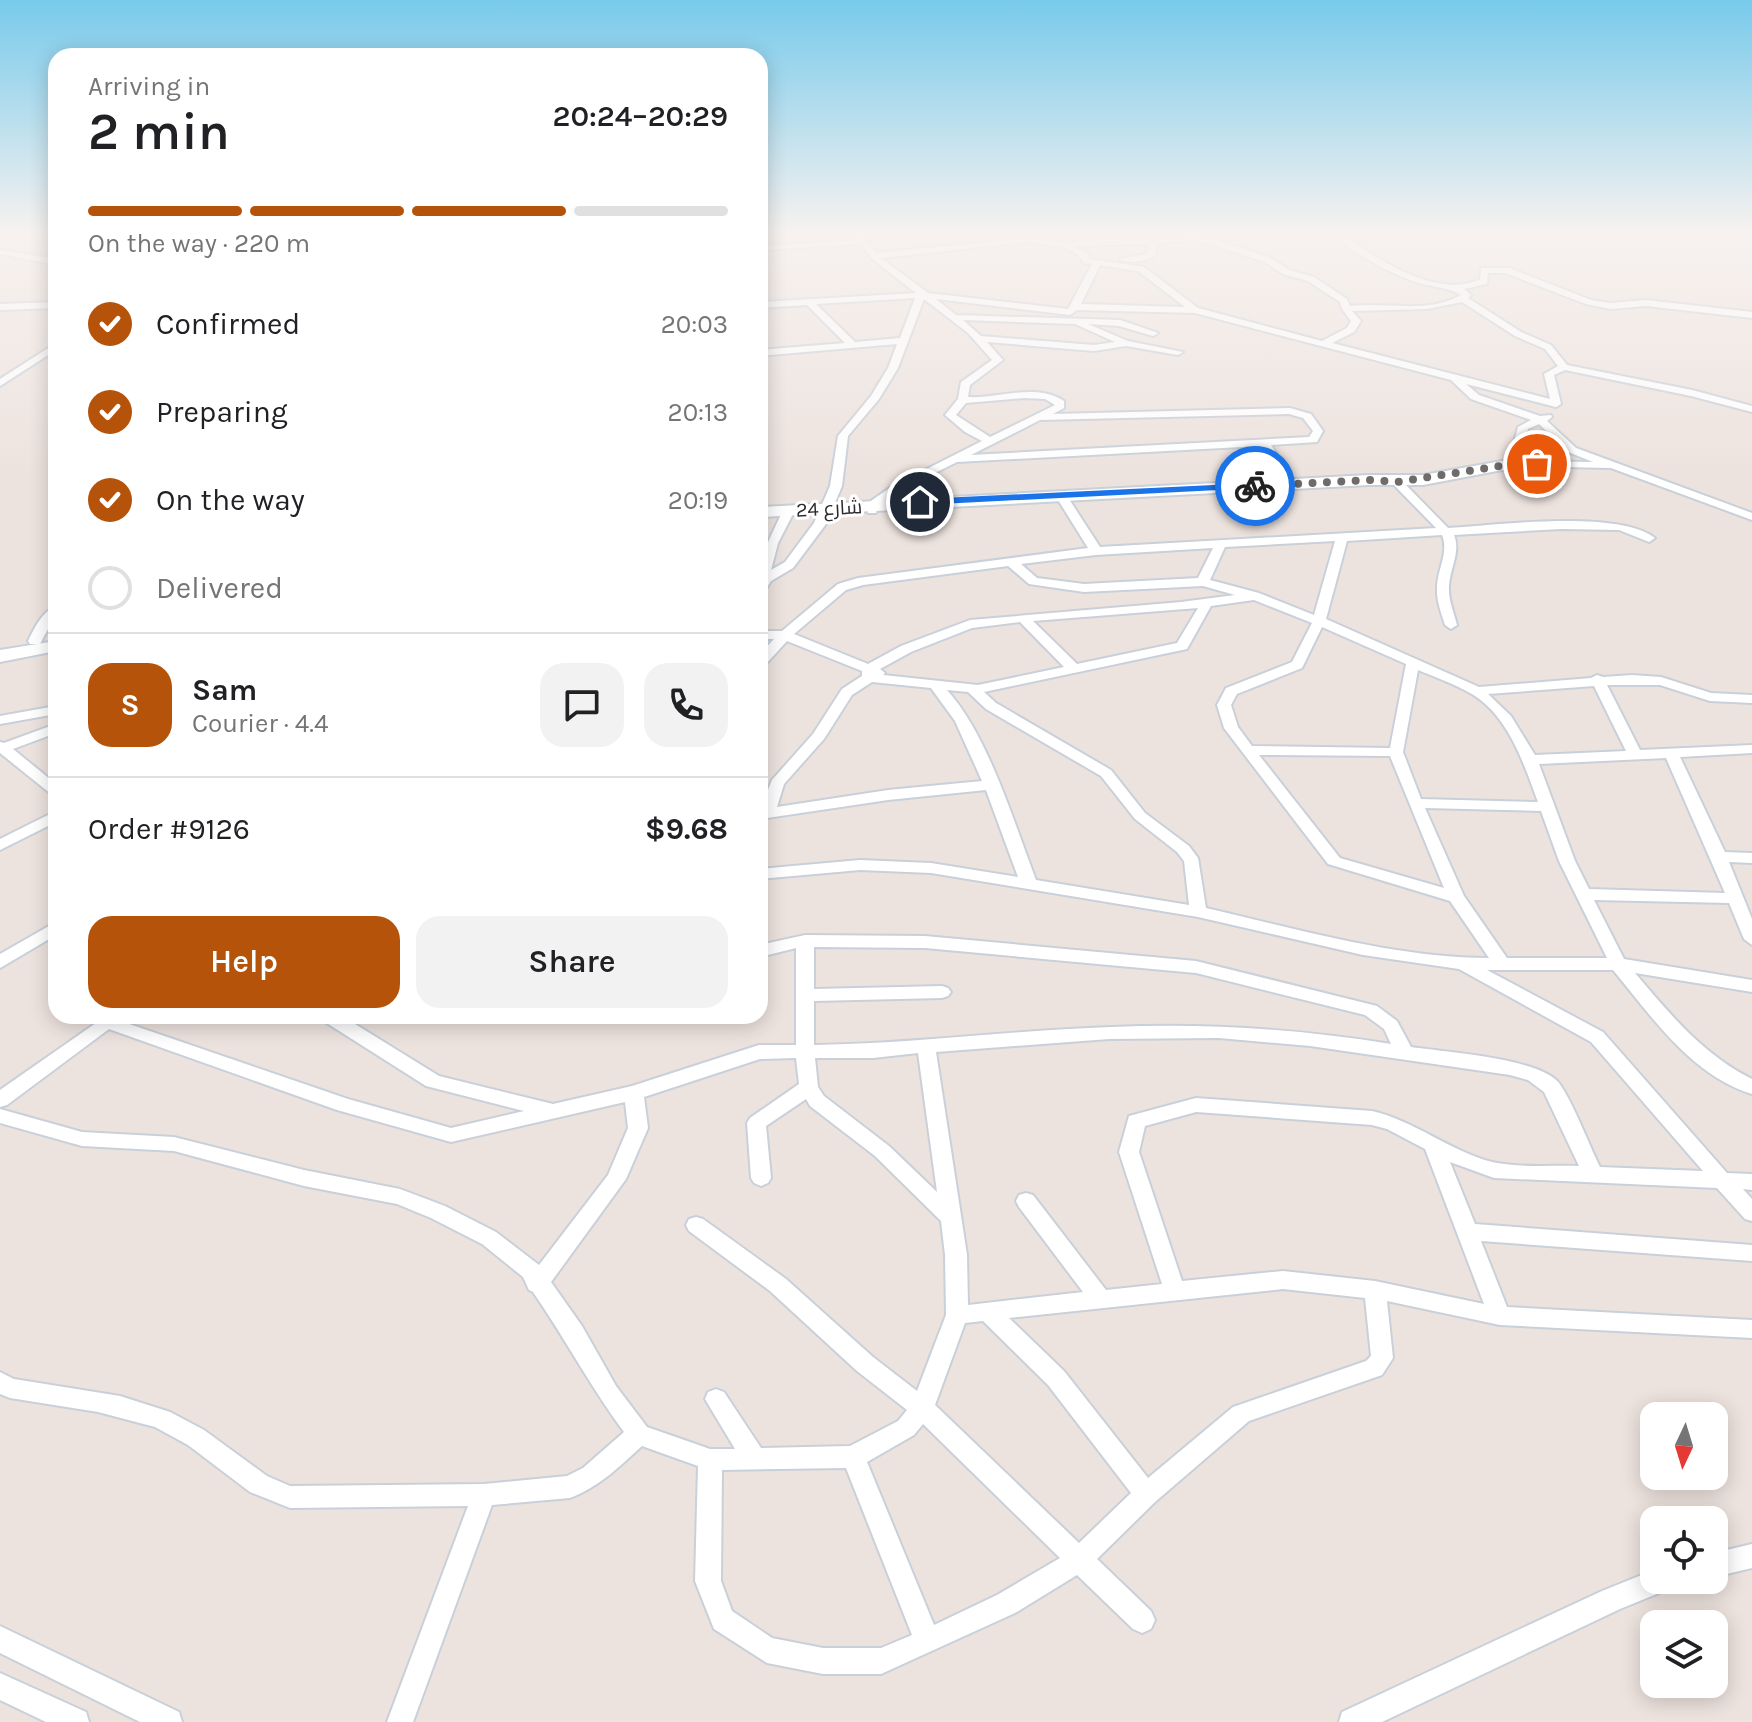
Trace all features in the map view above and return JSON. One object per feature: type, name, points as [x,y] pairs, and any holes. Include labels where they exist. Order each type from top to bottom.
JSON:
[{"type":"street","points":[[822,314],[853,345]]},
{"type":"street","points":[[768,580],[789,565],[811,539],[836,486],[843,436],[875,397],[893,368],[913,314]]},
{"type":"street","points":[[948,314],[998,360],[965,384],[963,400],[950,415],[992,442]]},
{"type":"street","points":[[1212,314],[1556,404]]},
{"type":"street","points":[[1325,343],[1351,330],[1356,321],[1350,314]]},
{"type":"street","points":[[1487,314],[1518,334],[1548,347],[1564,367]]},
{"type":"street","points":[[953,318],[1120,323],[1153,333]]},
{"type":"street","points":[[1078,323],[1126,343],[1178,352]]},
{"type":"street","points":[[978,339],[1094,348],[1126,343]]},
{"type":"street","points":[[768,352],[902,341]]},
{"type":"street","points":[[0,383],[48,351]]},
{"type":"street","points":[[1513,464],[1523,427],[1555,414],[1556,404],[1549,374],[1564,367],[1692,393],[1752,409]]},
{"type":"street","points":[[1454,378],[1475,397],[1540,420],[1572,450],[1752,517]]},
{"type":"street","points":[[872,508],[895,489],[1060,406],[1059,401],[1045,394],[985,401],[963,400]]},
{"type":"street","points":[[957,459],[1313,440],[1318,431],[1307,416],[1290,411],[1039,417]]},
{"type":"street","points":[[1263,442],[1290,484]]},
{"type":"street","points":[[1388,482],[1513,464],[1612,465]]},
{"type":"street","points":[[1388,482],[1447,533],[1452,545],[1445,567],[1443,598],[1451,625]]},
{"type":"street","name":"شارع 24","points":[[768,512],[1290,484],[1388,482]]},
{"type":"street","name":"شارع 24","points":[[1062,498],[1372,486],[1388,482]]},
{"type":"street","points":[[1062,498],[1096,551]]},
{"type":"street","points":[[768,557],[787,513]]},
{"type":"street","name":"شارع 24","points":[[768,517],[787,513]]},
{"type":"street","points":[[768,653],[842,587],[862,581],[1096,551],[1221,544],[1589,525],[1621,527],[1649,538]]},
{"type":"street","points":[[1342,538],[1319,621],[1297,665],[1231,691],[1224,705],[1227,717],[1231,728],[1334,861],[1456,897]]},
{"type":"street","points":[[1203,582],[1221,544]]},
{"type":"street","points":[[1012,563],[1033,581],[1084,588],[1203,582],[1255,596],[1413,661],[1477,691],[1506,719],[1530,760],[1582,894],[1618,964],[1681,1038],[1718,1068],[1752,1087]]},
{"type":"street","points":[[768,803],[777,783],[819,736],[847,692],[906,649],[970,624],[1206,604],[1255,596]]},
{"type":"street","points":[[768,635],[785,635],[869,674],[972,688],[1075,670],[1182,646],[1206,604]]},
{"type":"street","points":[[35,641],[48,619]]},
{"type":"street","points":[[1024,619],[1075,670]]},
{"type":"street","points":[[0,648],[48,639]]},
{"type":"street","points":[[0,656],[48,647]]},
{"type":"street","points":[[1413,661],[1396,752],[1456,897],[1502,964]]},
{"type":"street","points":[[1477,691],[1597,679],[1661,681],[1710,697],[1752,699]]},
{"type":"street","points":[[1597,679],[1635,754]]},
{"type":"street","points":[[935,685],[948,696],[991,785],[1029,884]]},
{"type":"street","points":[[972,688],[991,706],[1106,773],[1140,816],[1183,849],[1192,861],[1198,912]]},
{"type":"street","points":[[0,720],[48,711]]},
{"type":"street","points":[[1,748],[48,731]]},
{"type":"street","points":[[1,748],[48,785]]},
{"type":"street","points":[[1530,760],[1752,749]]},
{"type":"street","points":[[1250,750],[1396,752]]},
{"type":"street","points":[[1671,753],[1719,857],[1752,939]]},
{"type":"street","points":[[768,813],[888,795],[991,785]]},
{"type":"street","points":[[1415,803],[1546,807]]},
{"type":"street","points":[[0,845],[48,820]]},
{"type":"street","points":[[1719,857],[1752,858]]},
{"type":"street","points":[[768,873],[860,865],[931,868],[1198,912],[1363,949],[1464,964],[1618,964],[1752,986]]},
{"type":"street","points":[[1582,894],[1735,898]]},
{"type":"street","points":[[0,962],[48,932]]},
{"type":"street","points":[[768,949],[805,941],[925,942],[1196,967],[1371,1010],[1391,1025],[1404,1052]]},
{"type":"street","points":[[805,941],[805,1052],[809,1087],[817,1101],[882,1151],[949,1216]]},
{"type":"street","points":[[1464,964],[1597,1037],[1752,1213]]},
{"type":"street","points":[[805,995],[942,992]]},
{"type":"street","points":[[0,1100],[105,1024]]},
{"type":"street","points":[[125,1024],[344,1105],[451,1135],[634,1093],[759,1052],[926,1046],[1054,1036],[1206,1032],[1404,1052],[1543,1078],[1552,1088],[1593,1174]]},
{"type":"street","points":[[341,1024],[433,1081],[549,1111]]},
{"type":"street","points":[[0,1116],[82,1139],[174,1144],[304,1178],[400,1197],[489,1238],[531,1271],[537,1284],[574,1333],[608,1393],[639,1434],[710,1460],[853,1457],[906,1428],[922,1408],[957,1315],[956,1255],[926,1046]]},
{"type":"street","points":[[761,1178],[757,1123],[809,1087]]},
{"type":"street","points":[[537,1284],[616,1179],[638,1128],[634,1093]]},
{"type":"street","points":[[1175,1291],[1129,1152],[1136,1121],[1196,1105],[1372,1118],[1392,1123],[1462,1159],[1494,1170],[1752,1182]]},
{"type":"street","points":[[1433,1144],[1500,1316]]},
{"type":"street","points":[[1026,1201],[1100,1298]]},
{"type":"street","points":[[696,1225],[778,1285],[865,1364],[922,1408],[1142,1620]]},
{"type":"street","points":[[1467,1232],[1752,1253]]},
{"type":"street","points":[[957,1315],[1283,1280],[1375,1290],[1500,1316],[1752,1329]]},
{"type":"street","points":[[710,1460],[708,1581],[723,1620],[767,1650],[823,1661],[881,1661],[1006,1604],[1079,1560],[1146,1494],[1241,1414],[1374,1368],[1382,1358],[1375,1290]]},
{"type":"street","points":[[988,1312],[1056,1378],[1146,1494]]},
{"type":"street","points":[[0,1382],[10,1388],[130,1409],[182,1429],[265,1490],[290,1497],[484,1495],[570,1487],[591,1476],[639,1434]]},
{"type":"street","points":[[716,1399],[754,1458]]},
{"type":"street","points":[[853,1457],[928,1641]]},
{"type":"street","points":[[400,1722],[484,1495]]},
{"type":"street","points":[[1728,1562],[1752,1556]]},
{"type":"street","points":[[1352,1722],[1640,1588]]},
{"type":"street","points":[[0,1639],[169,1722]]},
{"type":"street","points":[[0,1686],[76,1722]]},
{"type":"way so far","points":[[1255,486],[1423,480],[1513,464],[1537,464]]},
{"type":"route","points":[[920,502],[1255,486]]}]
